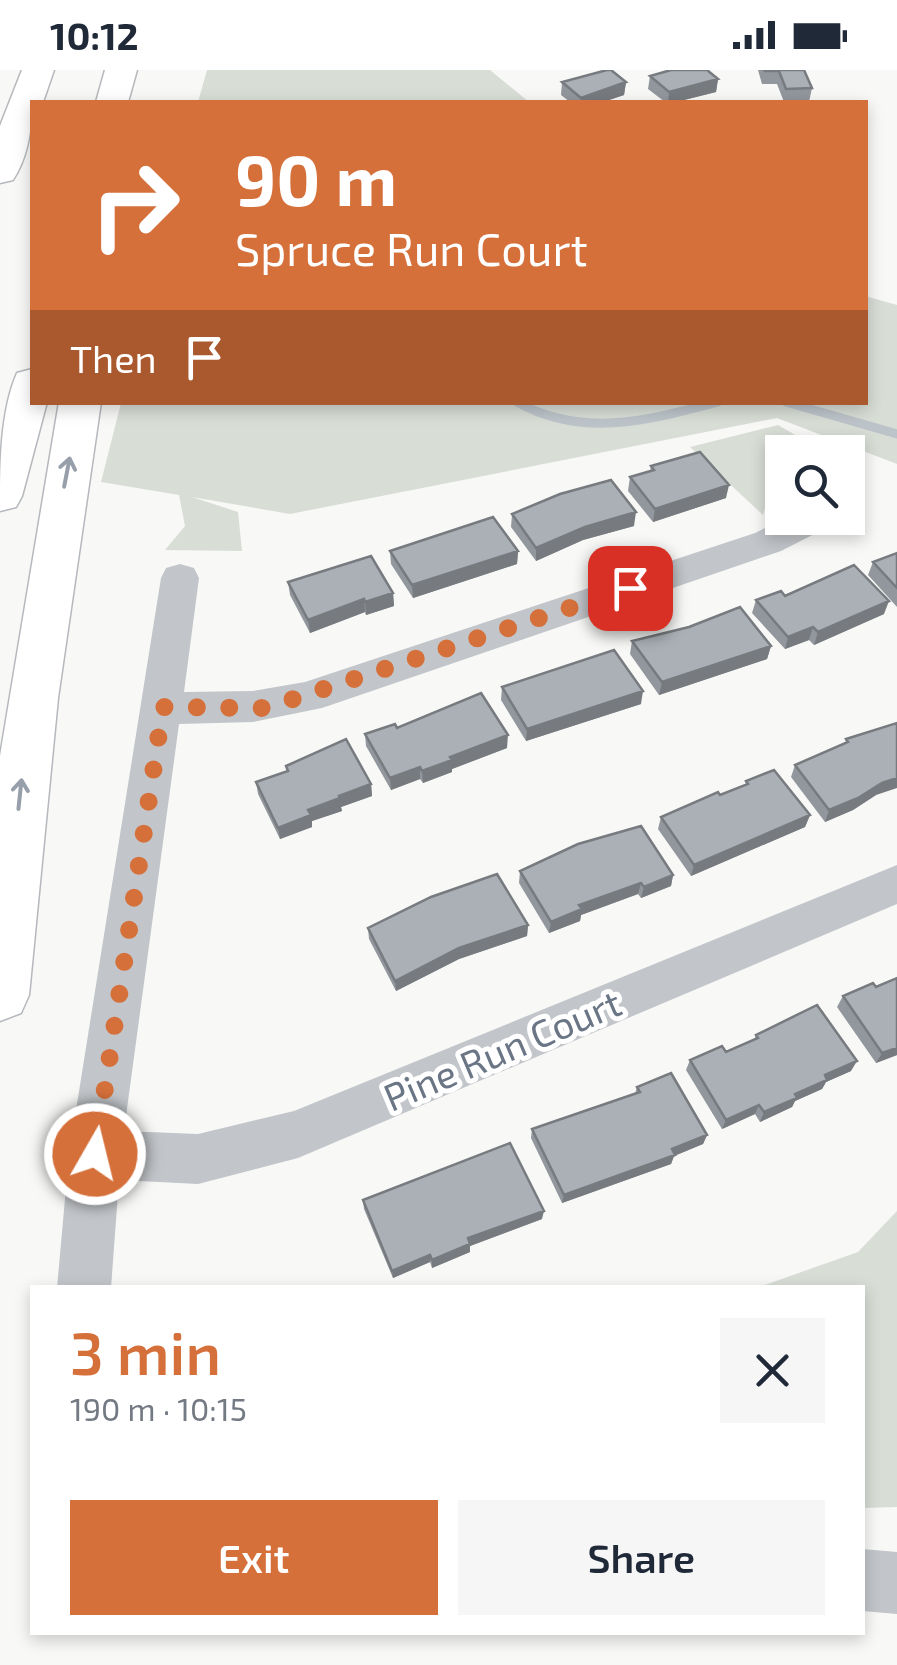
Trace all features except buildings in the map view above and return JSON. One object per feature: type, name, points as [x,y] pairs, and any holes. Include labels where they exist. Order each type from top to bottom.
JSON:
[{"type":"highway","points":[[0,172],[38,70]]},
{"type":"highway","points":[[113,100],[122,70]]},
{"type":"highway","points":[[141,100],[148,70]]},
{"type":"highway","points":[[0,496],[30,389]]},
{"type":"highway","points":[[0,996],[25,742],[52,551],[79,405]]},
{"type":"street","points":[[163,707],[266,708],[307,697],[782,535]]},
{"type":"street","points":[[84,1285],[95,1154],[180,578]]},
{"type":"street","name":"Pine Run Court","points":[[95,1154],[198,1159],[298,1134],[897,884]]},
{"type":"street","points":[[865,1580],[897,1582]]},
{"type":"shaded area","points":[[207,70],[490,70],[527,100],[199,100]]},
{"type":"shaded area","points":[[868,297],[897,305],[897,464],[865,452],[865,435],[821,435],[777,418],[290,514],[192,497],[238,512],[242,551],[165,550],[185,526],[179,495],[101,482],[120,405],[868,405]]},
{"type":"shaded area","points":[[778,425],[795,435],[765,435],[763,515],[690,447]]},
{"type":"shaded area","points":[[897,1211],[897,1507],[865,1508],[865,1285],[765,1285],[858,1252]]},
{"type":"waterway","points":[[524,405],[567,420],[591,423],[641,420],[706,405]]},
{"type":"waterway","points":[[796,405],[897,434]]},
{"type":"route","points":[[95,1154],[163,707],[266,708],[630,588]]}]
